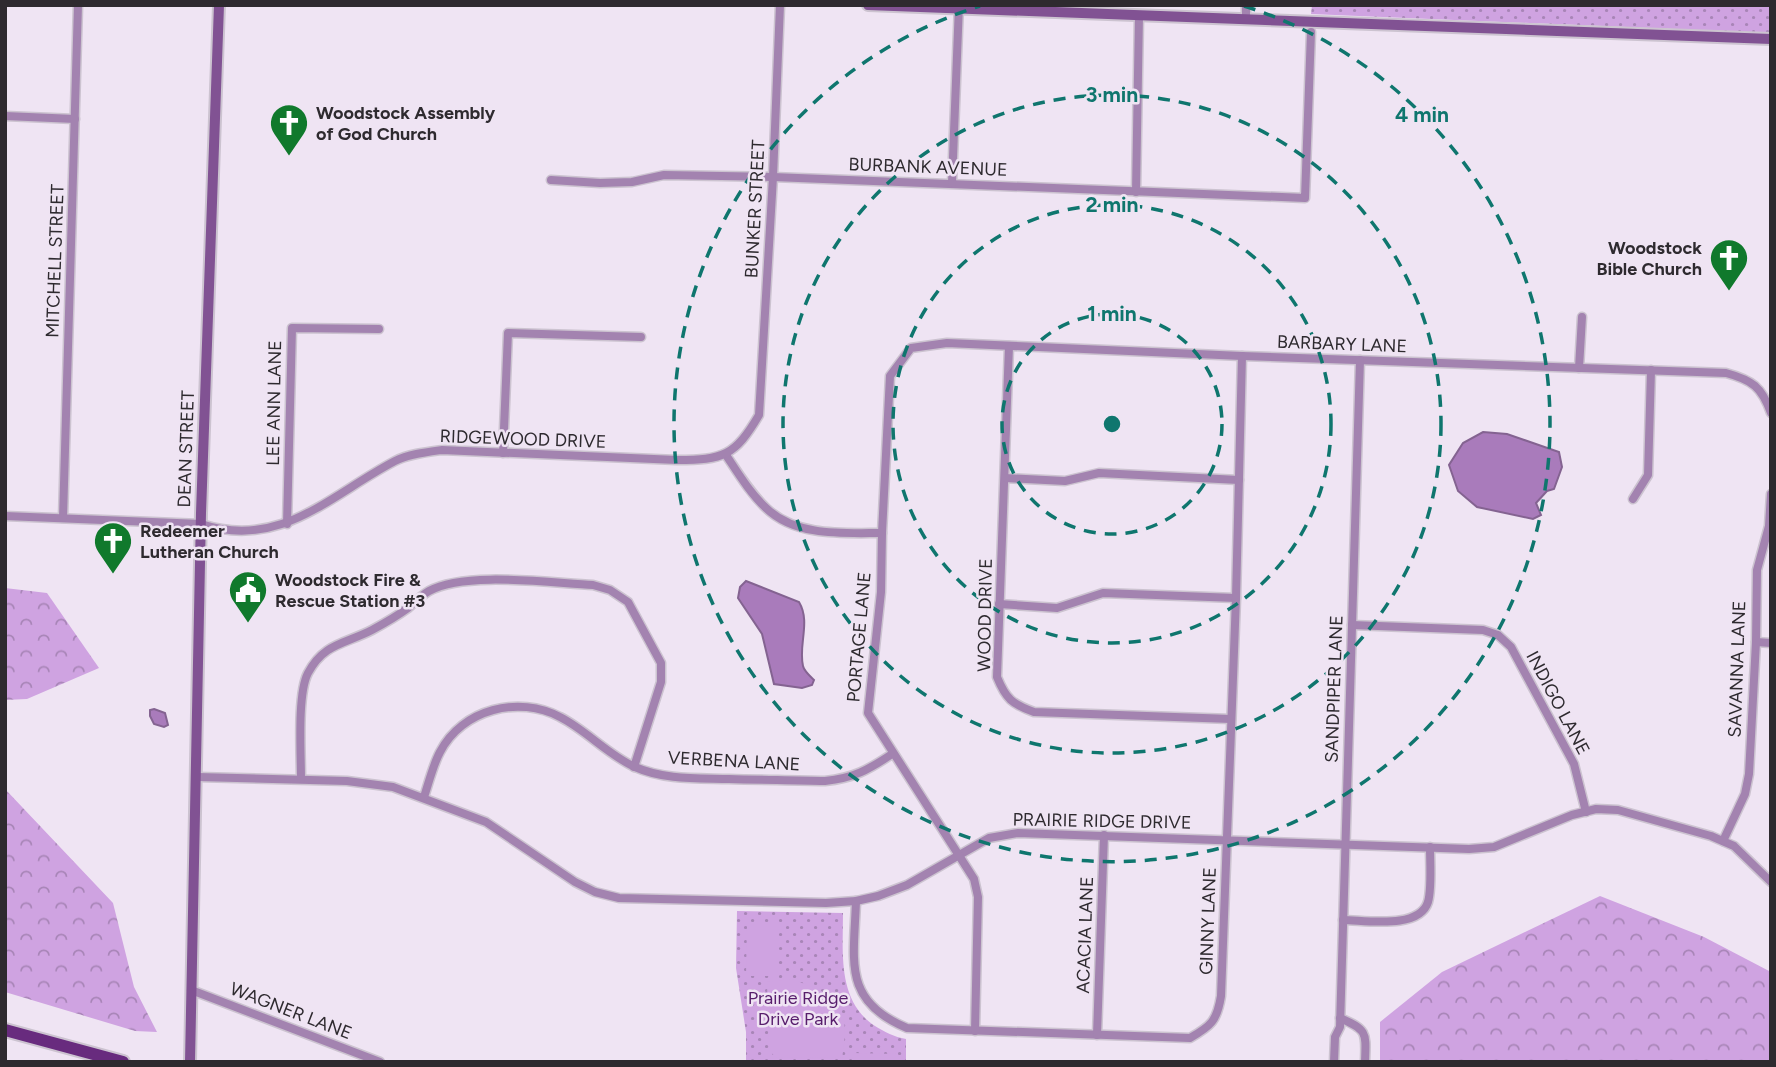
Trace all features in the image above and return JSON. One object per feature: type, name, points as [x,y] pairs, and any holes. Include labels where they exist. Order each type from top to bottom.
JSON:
[{"type":"main road","points":[[5,1030],[123,1062]]},
{"type":"street","name":"MITCHELL STREET","points":[[63,518],[78,5]]},
{"type":"street","name":"DEAN STREET","points":[[190,1062],[198,777],[201,524],[219,5]]},
{"type":"street","name":"BUNKER STREET","points":[[726,455],[747,436],[758,415],[773,177],[780,5]]},
{"type":"street","points":[[868,5],[1771,38]]},
{"type":"street","points":[[1246,5],[1246,18]]},
{"type":"street","points":[[952,183],[959,7]]},
{"type":"street","points":[[1136,192],[1139,15]]},
{"type":"street","name":"BURBANK AVENUE","points":[[551,180],[600,183],[664,175],[773,177],[1305,198],[1311,32]]},
{"type":"street","points":[[5,116],[75,119]]},
{"type":"street","points":[[1579,368],[1582,317]]},
{"type":"street","name":"LEE ANN LANE","points":[[286,524],[292,328],[379,329]]},
{"type":"street","points":[[503,453],[508,333],[641,337]]},
{"type":"street","name":"BARBARY LANE","points":[[911,348],[947,343],[1726,373],[1755,384],[1765,397],[1771,412]]},
{"type":"street","name":"WOOD DRIVE","points":[[1009,346],[997,677],[1004,693],[1016,706],[1034,712],[1231,719]]},
{"type":"street","name":"PORTAGE LANE","points":[[911,348],[890,376],[881,592],[868,713],[974,879],[978,897],[975,1031]]},
{"type":"street","name":"GINNY LANE","points":[[856,901],[855,967],[859,989],[885,1019],[907,1028],[1190,1038],[1210,1026],[1219,1012],[1222,996],[1242,356]]},
{"type":"street","name":"SANDPIPER LANE","points":[[1334,1062],[1335,1037],[1340,1027],[1360,360]]},
{"type":"street","points":[[1633,499],[1648,475],[1651,370]]},
{"type":"street","name":"RIDGEWOOD DRIVE","points":[[5,516],[201,524],[220,530],[254,530],[286,524],[314,512],[397,460],[422,453],[442,450],[677,460],[704,460],[726,455]]},
{"type":"street","points":[[726,455],[750,491],[768,510],[792,524],[823,533],[882,533]]},
{"type":"street","points":[[1005,478],[1065,481],[1099,473],[1239,480]]},
{"type":"street","name":"SAVANNA LANE","points":[[1723,841],[1747,784],[1756,642],[1757,570],[1769,526],[1771,494]]},
{"type":"street","points":[[300,779],[303,696],[307,676],[319,655],[335,644],[369,632],[393,619],[429,591],[457,581],[480,579],[593,585],[610,590],[628,602],[661,663],[661,682],[634,767]]},
{"type":"street","points":[[999,604],[1058,608],[1103,593],[1236,598]]},
{"type":"street","name":"INDIGO LANE","points":[[1352,625],[1483,630],[1498,635],[1511,648],[1574,764],[1586,812]]},
{"type":"street","points":[[1756,642],[1771,643]]},
{"type":"street","name":"VERBENA LANE","points":[[424,797],[440,751],[453,734],[467,722],[486,712],[505,707],[532,707],[559,716],[634,767],[674,777],[825,781],[845,779],[862,774],[892,754]]},
{"type":"street","name":"PRAIRIE RIDGE DRIVE","points":[[198,777],[300,779],[393,787],[486,822],[575,882],[595,892],[619,898],[826,903],[856,901],[907,885],[989,838],[1018,833],[1469,849],[1494,847],[1596,809],[1618,810],[1723,841],[1734,846],[1771,882]]},
{"type":"street","name":"ACACIA LANE","points":[[1097,1035],[1104,835]]},
{"type":"street","points":[[1343,920],[1401,921],[1422,912],[1428,902],[1430,847]]},
{"type":"street","name":"WAGNER LANE","points":[[191,990],[380,1062]]},
{"type":"street","points":[[1340,1018],[1362,1029],[1366,1036],[1365,1062]]},
{"type":"green space","points":[[1312,5],[1771,5],[1771,33],[1311,14]]},
{"type":"green space","points":[[5,588],[47,593],[99,668],[27,699],[5,700]]},
{"type":"green space","points":[[5,789],[113,903],[134,987],[157,1032],[135,1031],[5,992]]},
{"type":"green space","points":[[1600,896],[1704,937],[1771,972],[1771,1062],[1380,1062],[1380,1022],[1442,972]]},
{"type":"green space","name":"Prairie Ridge Drive Park","points":[[737,911],[843,913],[843,960],[848,990],[863,1016],[882,1030],[906,1039],[906,1062],[746,1062],[746,1032],[736,968]]},
{"type":"green space","points":[[747,926],[777,926],[777,976],[746,976]]},
{"type":"green space","points":[[790,979],[820,990],[838,1005],[845,1026],[842,1058],[775,1057],[769,1050],[767,982]]},
{"type":"green space","points":[[854,1053],[897,1054],[897,1062],[854,1062]]},
{"type":"shaded area","points":[[1483,432],[1507,434],[1559,452],[1562,467],[1554,489],[1547,491],[1536,503],[1541,515],[1533,519],[1477,507],[1458,491],[1449,465],[1463,443]]},
{"type":"shaded area","points":[[746,581],[799,602],[804,617],[803,666],[814,680],[812,685],[802,688],[774,684],[762,634],[738,598],[740,587]]},
{"type":"shaded area","points":[[150,710],[165,713],[168,725],[164,727],[154,724]]},
{"type":"place","name":"Woodstock Assembly of God Church","points":[[289,157]]},
{"type":"place","name":"Woodstock Bible Church","points":[[1729,292]]},
{"type":"place","name":"Redeemer Lutheran Church","points":[[113,575]]},
{"type":"place","name":"Woodstock Fire & Rescue Station #3","points":[[248,624]]}]
